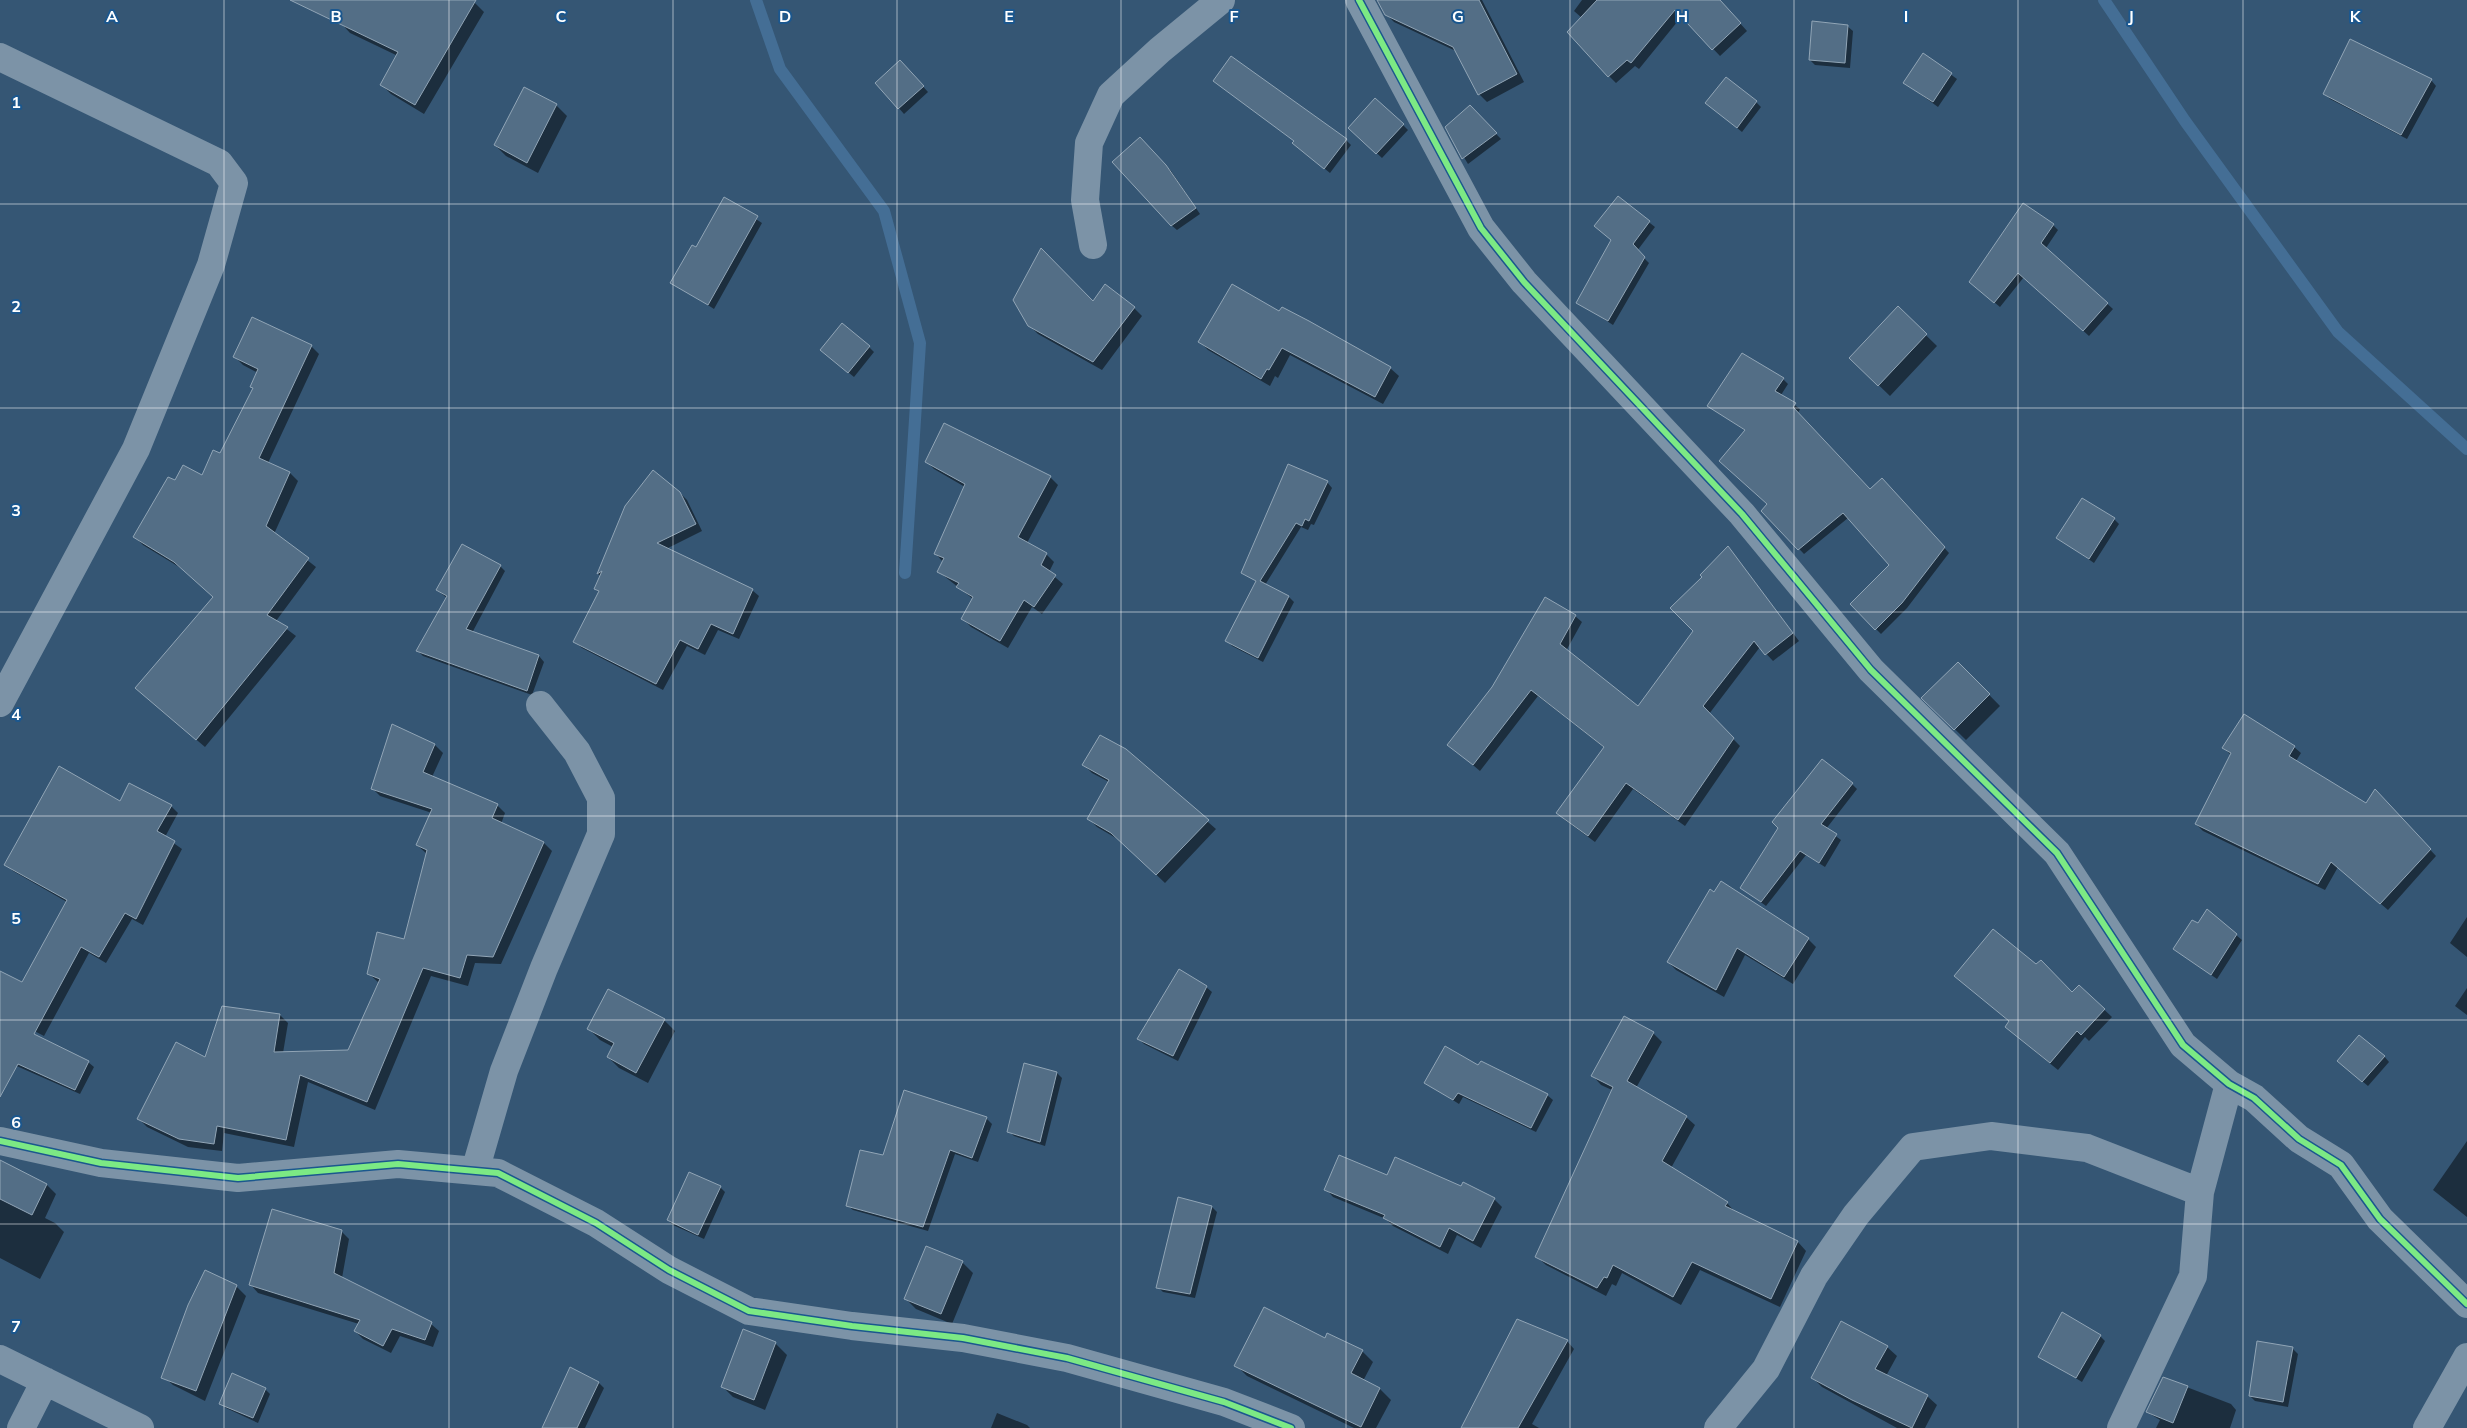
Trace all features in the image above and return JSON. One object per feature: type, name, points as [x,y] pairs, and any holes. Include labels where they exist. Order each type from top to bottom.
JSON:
[{"type":"street","points":[[1094,245],[1085,200],[1089,143],[1112,95],[1160,50],[1221,0]]},
{"type":"street","points":[[1359,0],[1467,202],[1487,236],[1524,282],[1742,514],[1871,670],[2057,853],[2183,1045],[2229,1084],[2254,1098],[2299,1139],[2341,1165],[2380,1218],[2467,1304]]},
{"type":"street","points":[[0,57],[219,164],[234,183],[210,264],[136,449],[0,704]]},
{"type":"street","points":[[475,1171],[504,1071],[601,834],[601,798],[576,752],[540,705]]},
{"type":"street","points":[[2121,1428],[2193,1276],[2200,1192],[2229,1084]]},
{"type":"street","points":[[1718,1428],[1766,1369],[1814,1276],[1856,1215],[1913,1147],[1991,1136],[2088,1148],[2200,1192]]},
{"type":"street","points":[[0,1141],[101,1163],[238,1178],[398,1164],[498,1173],[596,1223],[669,1270],[749,1312],[963,1338],[1067,1358],[1224,1402],[1291,1428]]},
{"type":"street","points":[[2428,1428],[2467,1357]]},
{"type":"street","points":[[0,1359],[140,1428]]},
{"type":"street","points":[[21,1428],[45,1381]]},
{"type":"building","points":[[290,0],[476,0],[415,105],[380,85],[398,52]]},
{"type":"building","points":[[1377,0],[1479,0],[1517,74],[1478,95],[1453,47],[1385,15]]},
{"type":"building","points":[[1597,0],[1720,0],[1741,23],[1712,50],[1675,10],[1631,63],[1627,60],[1608,77],[1567,32]]},
{"type":"building","points":[[1812,21],[1848,25],[1845,63],[1809,60]]},
{"type":"building","points":[[2350,39],[2432,79],[2401,135],[2323,94]]},
{"type":"building","points":[[1923,53],[1952,73],[1933,102],[1903,83]]},
{"type":"building","points":[[1231,56],[1347,139],[1324,169],[1292,143],[1294,141],[1213,81]]},
{"type":"building","points":[[900,60],[924,86],[898,109],[875,83]]},
{"type":"building","points":[[1726,77],[1757,101],[1737,128],[1705,103]]},
{"type":"building","points":[[524,87],[557,104],[527,163],[494,145]]},
{"type":"building","points":[[1375,98],[1404,124],[1376,154],[1348,128]]},
{"type":"building","points":[[1470,105],[1497,133],[1462,159],[1445,127]]},
{"type":"building","points":[[1140,137],[1166,165],[1196,208],[1171,226],[1112,162]]},
{"type":"building","points":[[1618,196],[1650,221],[1633,244],[1645,257],[1608,321],[1576,303],[1611,240],[1594,226]]},
{"type":"building","points":[[724,197],[758,216],[708,305],[670,283],[692,245],[696,247]]},
{"type":"building","points":[[2023,203],[2054,224],[2041,243],[2108,303],[2083,331],[2018,273],[1994,303],[1969,282]]},
{"type":"building","points":[[1041,248],[1093,301],[1105,284],[1135,307],[1093,362],[1028,326],[1013,300]]},
{"type":"building","points":[[1232,284],[1279,311],[1282,307],[1309,321],[1391,367],[1375,397],[1282,348],[1269,370],[1267,369],[1261,379],[1198,342]]},
{"type":"building","points":[[1898,306],[1927,334],[1878,386],[1849,358]]},
{"type":"building","points":[[252,317],[312,345],[259,458],[290,472],[266,526],[309,558],[267,615],[288,627],[196,740],[135,688],[213,597],[174,562],[133,537],[168,477],[175,480],[183,465],[202,475],[213,450],[220,453],[253,388],[250,387],[258,369],[233,357]]},
{"type":"building","points":[[842,323],[870,346],[848,373],[820,350]]},
{"type":"building","points":[[1742,353],[1784,378],[1775,391],[1796,403],[1793,407],[1870,489],[1882,478],[1945,547],[1902,603],[1875,630],[1850,604],[1889,565],[1843,513],[1798,550],[1761,511],[1767,504],[1719,461],[1745,430],[1707,406]]},
{"type":"building","points":[[944,423],[1051,476],[1018,537],[1047,553],[1041,565],[1056,575],[1034,607],[1024,600],[1000,641],[961,619],[973,597],[956,587],[959,583],[937,572],[944,558],[934,554],[965,484],[925,462]]},
{"type":"building","points":[[1288,464],[1328,481],[1309,521],[1305,519],[1302,526],[1296,523],[1260,581],[1289,596],[1258,658],[1225,641],[1256,581],[1241,573]]},
{"type":"building","points":[[653,470],[680,492],[696,524],[657,543],[753,589],[733,634],[711,624],[698,649],[680,640],[656,684],[573,642],[599,591],[594,589],[602,571],[597,574],[625,506]]},
{"type":"building","points":[[2082,498],[2115,518],[2089,559],[2056,538]]},
{"type":"building","points":[[462,544],[501,565],[466,629],[539,655],[527,691],[416,651],[447,596],[436,590]]},
{"type":"building","points":[[1728,546],[1793,633],[1765,655],[1754,641],[1703,706],[1734,738],[1678,820],[1626,783],[1588,836],[1556,813],[1604,747],[1531,690],[1473,765],[1447,745],[1492,687],[1545,597],[1576,615],[1560,644],[1638,706],[1693,631],[1670,608],[1702,577],[1700,575]]},
{"type":"building","points":[[1958,662],[1990,694],[1954,730],[1921,698]]},
{"type":"building","points":[[2244,714],[2295,746],[2289,756],[2366,803],[2375,789],[2431,849],[2380,904],[2331,862],[2318,884],[2195,824],[2231,753],[2222,748]]},
{"type":"building","points":[[392,724],[435,744],[423,772],[498,804],[492,818],[544,842],[493,957],[467,955],[460,978],[423,968],[367,1102],[300,1075],[286,1140],[217,1126],[214,1144],[179,1139],[137,1119],[176,1042],[205,1057],[222,1006],[280,1014],[274,1052],[348,1050],[380,979],[367,974],[377,932],[404,939],[427,850],[416,845],[432,809],[371,789]]},
{"type":"building","points":[[1100,735],[1126,749],[1209,820],[1156,875],[1111,833],[1087,819],[1109,780],[1082,765]]},
{"type":"building","points":[[1822,759],[1853,783],[1821,824],[1837,834],[1819,863],[1800,851],[1761,902],[1740,888],[1778,828],[1772,822]]},
{"type":"building","points":[[59,766],[120,801],[129,783],[172,805],[157,831],[175,841],[136,919],[125,913],[99,957],[81,947],[34,1034],[89,1061],[75,1090],[18,1064],[0,1097],[0,971],[22,982],[67,900],[4,865]]},
{"type":"building","points":[[1721,881],[1809,938],[1784,977],[1737,948],[1716,990],[1667,962],[1710,889],[1714,892]]},
{"type":"building","points":[[2207,909],[2237,934],[2211,975],[2173,949],[2192,920],[2198,923]]},
{"type":"building","points":[[1993,929],[2036,964],[2041,960],[2072,992],[2079,985],[2105,1009],[2081,1035],[2077,1031],[2050,1063],[2005,1027],[2009,1021],[1954,976]]},
{"type":"building","points":[[1179,969],[1207,986],[1173,1056],[1137,1039]]},
{"type":"building","points":[[608,989],[665,1019],[636,1073],[607,1057],[614,1043],[587,1029]]},
{"type":"building","points":[[1624,1016],[1654,1032],[1627,1081],[1687,1116],[1662,1161],[1728,1202],[1725,1206],[1798,1241],[1771,1299],[1692,1262],[1673,1297],[1613,1265],[1607,1278],[1604,1277],[1597,1288],[1535,1257],[1613,1087],[1591,1076]]},
{"type":"building","points":[[2359,1035],[2385,1056],[2362,1082],[2337,1061]]},
{"type":"building","points":[[1445,1046],[1478,1065],[1481,1061],[1548,1094],[1531,1128],[1458,1093],[1453,1100],[1424,1083]]},
{"type":"building","points":[[1024,1063],[1057,1072],[1040,1142],[1007,1132]]},
{"type":"building","points":[[904,1090],[987,1117],[972,1158],[950,1150],[923,1227],[846,1206],[860,1150],[883,1155]]},
{"type":"building","points":[[1339,1155],[1387,1175],[1395,1157],[1461,1186],[1463,1182],[1495,1198],[1473,1241],[1449,1228],[1440,1247],[1383,1218],[1385,1215],[1324,1190]]},
{"type":"building","points":[[0,1160],[47,1184],[32,1215],[0,1199]]},
{"type":"building","points":[[689,1172],[721,1186],[698,1235],[667,1220]]},
{"type":"building","points":[[1178,1197],[1212,1206],[1190,1294],[1156,1288]]},
{"type":"building","points":[[272,1209],[342,1230],[334,1273],[432,1322],[425,1340],[392,1329],[383,1346],[354,1331],[360,1320],[249,1285]]},
{"type":"building","points":[[926,1246],[963,1261],[941,1314],[904,1299]]},
{"type":"building","points":[[205,1270],[237,1285],[196,1391],[161,1378],[188,1305]]},
{"type":"building","points":[[1264,1307],[1325,1338],[1327,1333],[1363,1350],[1351,1373],[1380,1388],[1361,1427],[1234,1366]]},
{"type":"building","points":[[2062,1312],[2101,1335],[2076,1378],[2038,1357]]},
{"type":"building","points":[[1517,1319],[1568,1340],[1518,1428],[1461,1428]]},
{"type":"building","points":[[1841,1321],[1888,1346],[1875,1369],[1928,1395],[1912,1428],[1852,1400],[1811,1378]]},
{"type":"building","points":[[743,1329],[776,1342],[754,1400],[721,1387]]},
{"type":"building","points":[[2257,1341],[2293,1347],[2283,1402],[2249,1396]]},
{"type":"building","points":[[570,1367],[599,1382],[577,1428],[542,1428]]},
{"type":"building","points":[[232,1373],[266,1388],[253,1418],[219,1404]]},
{"type":"building","points":[[2163,1377],[2188,1386],[2173,1423],[2146,1412]]},
{"type":"waterway","points":[[756,0],[780,69],[884,211],[920,343],[905,573]]},
{"type":"waterway","points":[[2104,0],[2185,121],[2338,332],[2467,449]]},
{"type":"cycle path","points":[[1359,0],[1481,228],[1524,282],[1742,514],[1871,670],[2057,853],[2183,1045],[2229,1084],[2254,1098],[2299,1139],[2341,1165],[2380,1219],[2467,1304]]},
{"type":"cycle path","points":[[0,1141],[101,1163],[238,1178],[398,1164],[498,1173],[596,1223],[669,1270],[749,1311],[852,1326],[963,1338],[1067,1358],[1224,1402],[1291,1428]]}]
